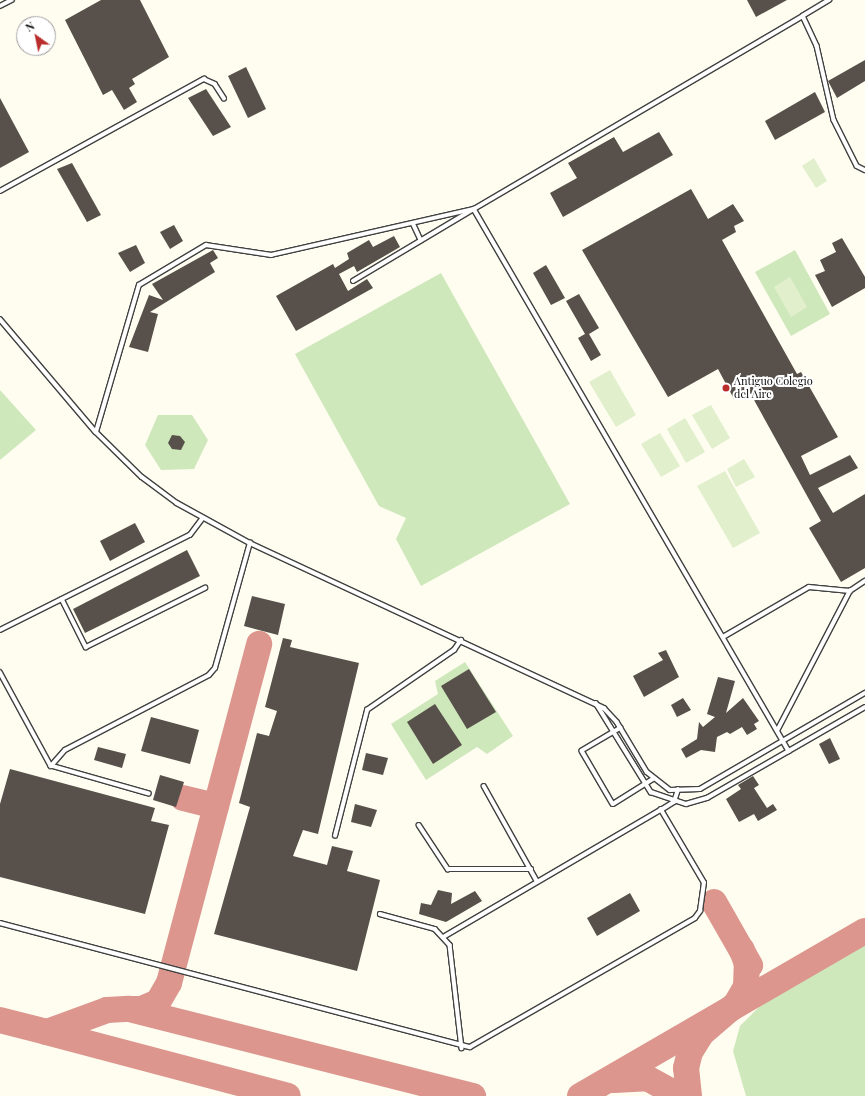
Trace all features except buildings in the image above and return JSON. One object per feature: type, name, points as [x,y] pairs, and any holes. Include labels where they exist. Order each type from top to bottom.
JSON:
[{"type":"lane","points":[[0,6],[12,0]]},
{"type":"lane","points":[[353,281],[830,0]]},
{"type":"lane","points":[[803,16],[817,46],[834,120],[857,166],[865,170]]},
{"type":"lane","points":[[0,191],[204,79],[215,84],[224,98]]},
{"type":"lane","points":[[96,432],[139,285],[206,245],[271,255],[474,209]]},
{"type":"lane","points":[[474,209],[789,751]]},
{"type":"lane","points":[[413,223],[421,240]]},
{"type":"lane","points":[[0,319],[96,432],[142,477],[202,519],[250,543],[595,702],[612,715],[653,779],[670,790],[700,789],[865,693]]},
{"type":"lane","points":[[0,630],[190,535],[202,519]]},
{"type":"lane","points":[[51,766],[65,750],[209,675],[215,668],[250,543]]},
{"type":"lane","points":[[778,731],[850,591],[865,581]]},
{"type":"lane","points":[[723,637],[809,587],[850,591]]},
{"type":"lane","points":[[62,599],[86,647],[205,588]]},
{"type":"lane","points":[[334,836],[367,710],[454,650],[461,640]]},
{"type":"lane","points":[[0,672],[51,766],[149,794]]},
{"type":"lane","points":[[595,702],[646,786],[674,802],[686,804],[707,798],[865,707]]},
{"type":"lane","points":[[621,728],[582,751],[613,804],[646,786],[653,779]]},
{"type":"lane","points":[[484,786],[532,869],[537,881]]},
{"type":"lane","points":[[444,936],[674,802],[678,790]]},
{"type":"lane","points":[[0,923],[462,1048],[470,1047],[695,918],[700,911],[704,883],[660,810]]},
{"type":"lane","points":[[419,825],[448,869],[532,869]]},
{"type":"lane","points":[[380,914],[435,930],[444,936],[450,945],[462,1048]]},
{"type":"green space","points":[[814,158],[827,181],[816,188],[802,166]]},
{"type":"green space","points":[[795,250],[830,314],[791,336],[755,272]]},
{"type":"green space","points":[[441,273],[570,504],[421,586],[396,539],[406,518],[379,506],[295,354]]},
{"type":"green space","points":[[790,277],[807,307],[791,317],[774,287]]},
{"type":"green space","points":[[610,370],[636,415],[616,427],[589,382]]},
{"type":"green space","points":[[0,390],[36,430],[0,460]]},
{"type":"green space","points":[[711,405],[730,438],[712,449],[692,415]]},
{"type":"green space","points":[[158,415],[192,415],[208,440],[194,469],[161,470],[145,445]]},
{"type":"green space","points":[[685,418],[705,452],[686,463],[667,429]]},
{"type":"green space","points":[[660,433],[680,466],[661,477],[641,444]]},
{"type":"green space","points":[[744,459],[755,477],[736,487],[727,469]]},
{"type":"green space","points":[[725,471],[760,533],[733,548],[697,486]]},
{"type":"green space","points":[[465,662],[513,736],[487,754],[477,747],[426,780],[391,724],[438,694],[435,681]]},
{"type":"green space","points":[[865,944],[865,1096],[746,1096],[733,1051],[740,1026],[763,1003]]},
{"type":"taxiway","points":[[129,1009],[142,1009],[158,1002],[169,983],[259,644]]},
{"type":"taxiway","points":[[183,798],[216,806]]},
{"type":"taxiway","points":[[714,902],[750,965]]},
{"type":"taxiway","points":[[580,1096],[865,931]]},
{"type":"taxiway","points":[[689,1096],[686,1068],[690,1052],[702,1033],[736,1004],[746,987],[747,964],[742,950]]},
{"type":"taxiway","points":[[0,1020],[47,1032],[107,1010],[129,1009],[473,1096]]},
{"type":"taxiway","points":[[46,1032],[288,1096]]},
{"type":"taxiway","points":[[614,1080],[647,1078],[679,1096]]},
{"type":"place","name":"Antiguo Colegio del Aire","points":[[726,388]]}]
